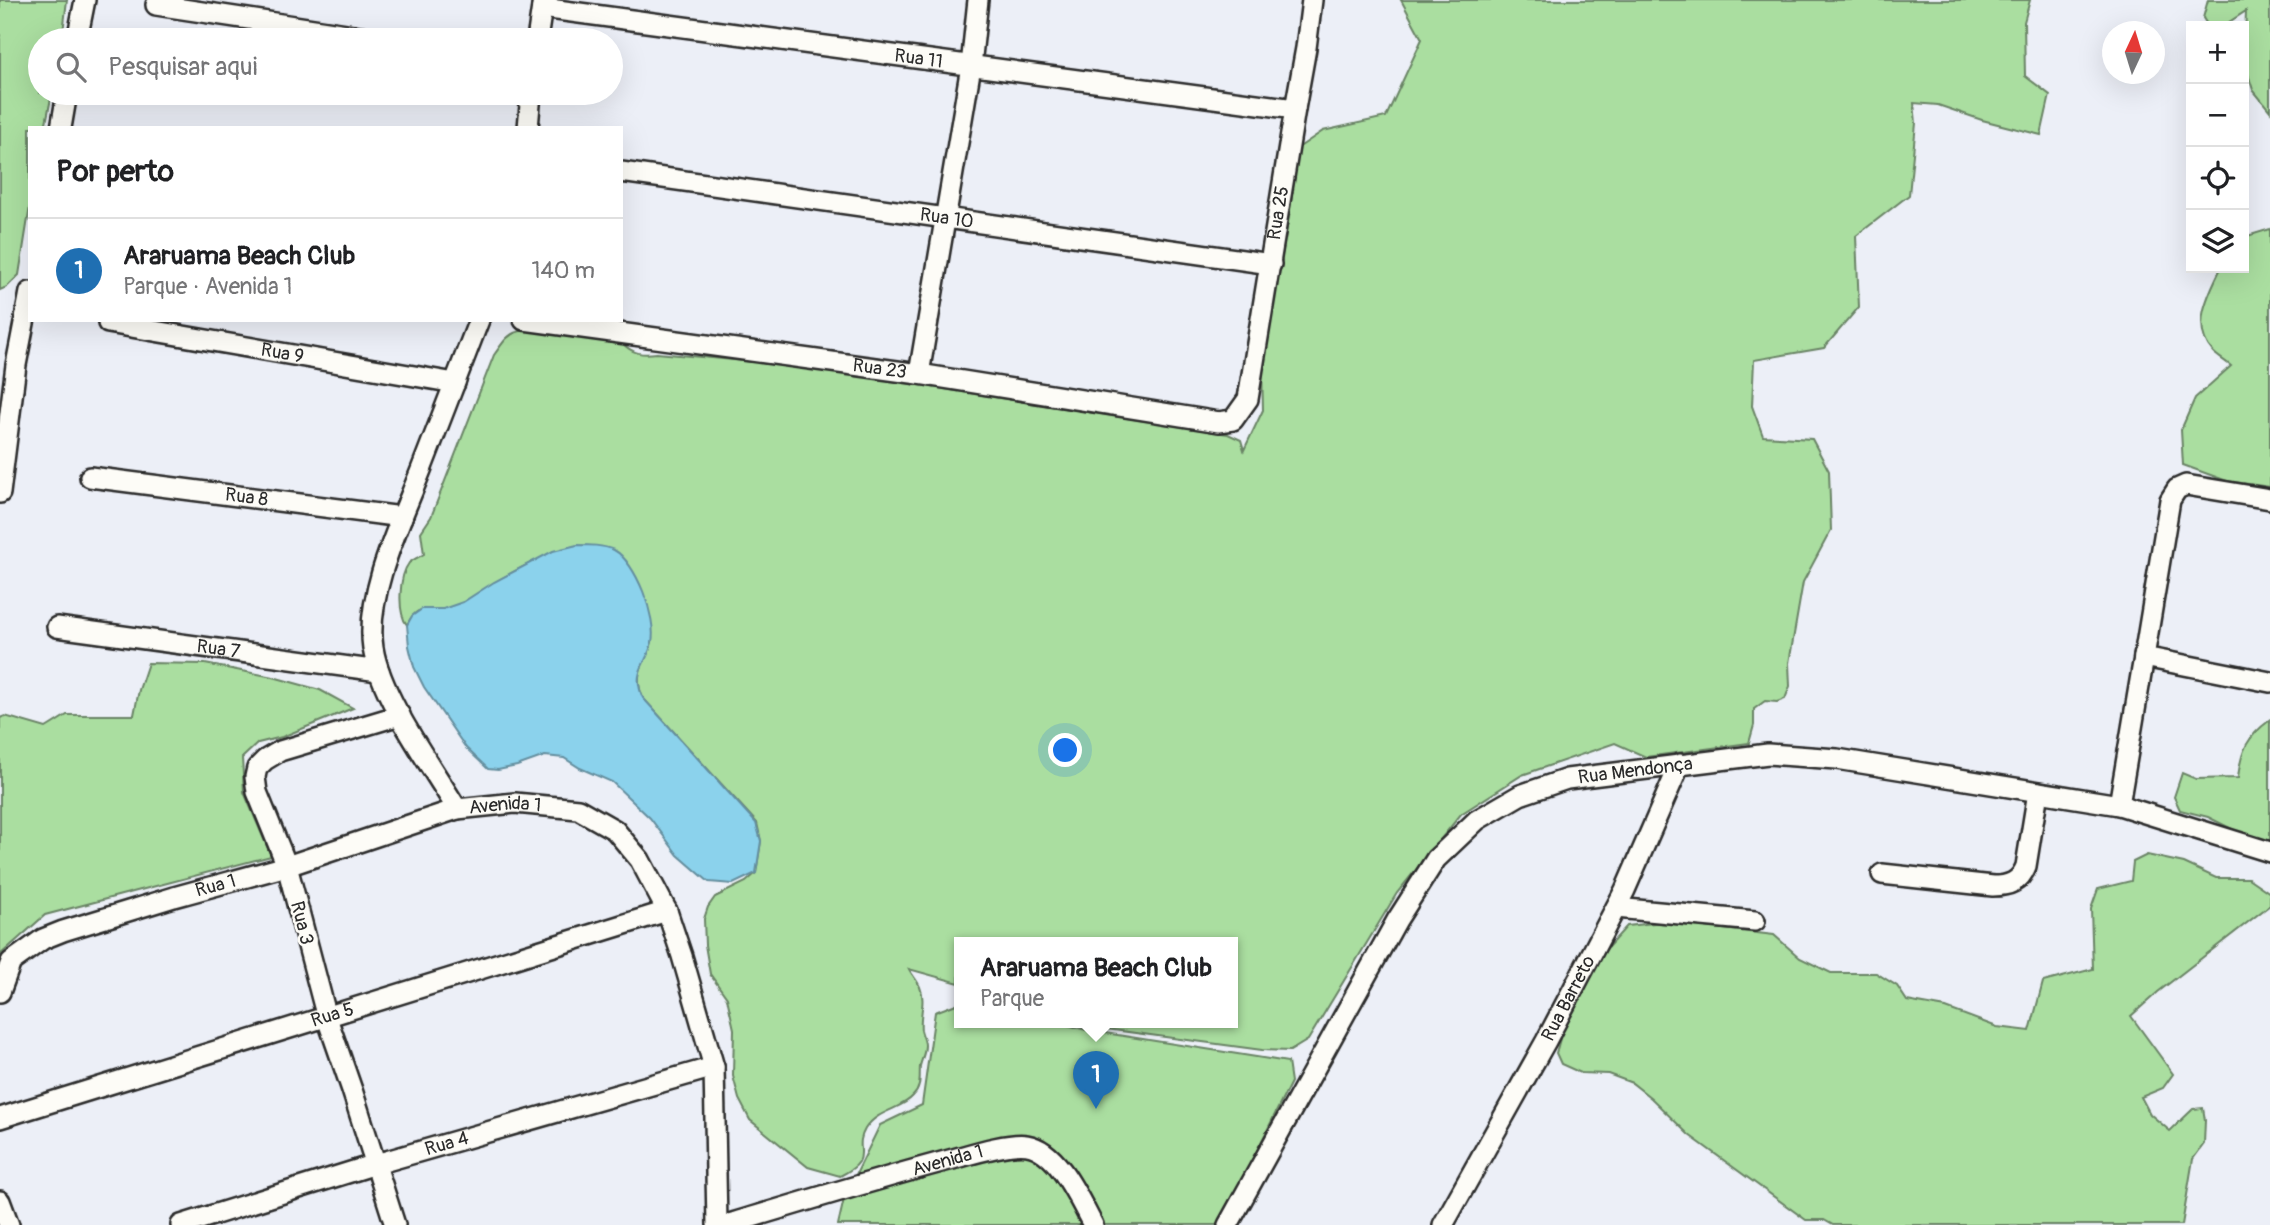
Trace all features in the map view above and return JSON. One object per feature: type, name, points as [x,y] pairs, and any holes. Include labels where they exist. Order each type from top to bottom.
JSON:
[{"type":"street","points":[[79,28],[85,0]]},
{"type":"street","points":[[919,374],[971,66],[978,0]]},
{"type":"street","name":"Rua 25","points":[[1233,420],[1248,400],[1312,0]]},
{"type":"street","points":[[539,28],[543,4]]},
{"type":"street","name":"Rua 11","points":[[543,4],[971,66],[1294,109]]},
{"type":"street","points":[[156,5],[307,28]]},
{"type":"street","points":[[61,126],[65,105]]},
{"type":"street","points":[[528,126],[530,105]]},
{"type":"street","name":"Rua 10","points":[[623,172],[1271,264]]},
{"type":"street","points":[[0,493],[16,365],[28,302]]},
{"type":"street","name":"Avenida 1","points":[[478,322],[378,585],[372,608],[373,649],[379,671],[400,715],[457,808],[515,803],[578,809],[615,830],[639,860],[667,911],[714,1067],[717,1225]]},
{"type":"street","name":"Rua 23","points":[[539,322],[919,374],[1219,422],[1233,420]]},
{"type":"street","name":"Rua 9","points":[[108,323],[455,383]]},
{"type":"street","name":"Rua 8","points":[[90,477],[402,517]]},
{"type":"street","points":[[2119,805],[2170,500],[2177,489],[2186,485],[2270,499]]},
{"type":"street","name":"Rua 7","points":[[57,627],[379,671]]},
{"type":"street","points":[[2144,657],[2270,682]]},
{"type":"street","name":"Rua 3","points":[[395,1225],[327,1018],[287,866],[257,792],[255,777],[257,768],[280,751],[400,715]]},
{"type":"street","name":"Rua Mendonça","points":[[1228,1225],[1396,920],[1436,859],[1477,820],[1520,795],[1567,779],[1768,754],[1837,759],[2119,805],[2270,852]]},
{"type":"street","name":"Rua Barreto","points":[[1443,1225],[1546,1041],[1616,908],[1680,764]]},
{"type":"street","points":[[1882,874],[1993,886],[2005,886],[2015,882],[2023,875],[2026,866],[2038,792]]},
{"type":"street","name":"Rua 1","points":[[0,992],[11,962],[43,939],[161,901],[287,866],[457,808]]},
{"type":"street","points":[[1616,908],[1755,921]]},
{"type":"street","name":"Rua 5","points":[[0,1118],[667,911]]},
{"type":"street","name":"Rua 4","points":[[181,1225],[376,1164],[714,1067]]},
{"type":"street","name":"Avenida 1","points":[[726,1225],[900,1173],[980,1152],[1027,1145],[1049,1155],[1064,1174],[1093,1225]]},
{"type":"street","points":[[0,1201],[9,1225]]},
{"type":"green space","points":[[0,0],[67,0],[64,28],[28,28],[28,105],[50,105],[45,126],[28,126],[28,219],[19,275],[0,290]]},
{"type":"green space","points":[[1401,0],[2030,0],[2024,22],[2025,76],[2050,95],[2041,135],[1938,105],[1914,103],[1916,123],[1909,195],[1856,236],[1859,307],[1824,348],[1754,360],[1752,406],[1763,436],[1812,439],[1829,471],[1831,530],[1803,582],[1789,663],[1790,686],[1785,699],[1777,702],[1765,701],[1754,709],[1754,725],[1749,743],[1646,757],[1615,743],[1522,775],[1461,814],[1397,893],[1308,1040],[1290,1051],[1262,1050],[1098,1028],[1238,1028],[1238,937],[954,937],[954,982],[909,969],[922,992],[921,1030],[925,1043],[916,1093],[908,1101],[870,1122],[862,1137],[860,1159],[851,1170],[840,1176],[808,1167],[750,1120],[739,1099],[733,1076],[734,1029],[727,998],[710,974],[705,945],[704,919],[715,897],[746,882],[756,873],[761,841],[757,823],[643,698],[639,676],[652,642],[541,558],[457,606],[418,611],[407,625],[404,619],[401,603],[403,576],[409,563],[424,554],[421,532],[431,517],[494,355],[513,333],[527,330],[553,331],[622,343],[634,352],[642,354],[756,362],[881,379],[1228,434],[1241,440],[1244,450],[1263,410],[1262,367],[1290,210],[1298,148],[1323,131],[1386,117],[1422,39]]},
{"type":"green space","points":[[2208,0],[2270,0],[2270,111],[2253,90],[2249,77],[2249,21],[2246,21],[2246,11],[2231,21],[2205,21],[2203,18]]},
{"type":"green space","points":[[2270,229],[2270,487],[2227,481],[2183,465],[2181,430],[2195,398],[2231,366],[2213,352],[2206,342],[2202,321],[2207,299],[2218,273],[2249,273],[2249,235]]},
{"type":"green space","points":[[148,663],[205,664],[273,677],[320,690],[353,708],[282,737],[258,743],[242,758],[244,792],[271,856],[45,915],[0,955],[0,718],[5,716],[46,728],[67,715],[134,715]]},
{"type":"green space","points":[[2270,720],[2270,842],[2242,834],[2208,817],[2180,810],[2174,797],[2182,773],[2196,779],[2238,778],[2246,745]]},
{"type":"green space","points":[[2147,855],[2184,863],[2216,878],[2248,878],[2270,893],[2270,905],[2131,1016],[2173,1074],[2163,1088],[2141,1097],[2150,1114],[2170,1131],[2193,1109],[2203,1108],[2204,1144],[2193,1159],[2182,1225],[1833,1225],[1824,1220],[1806,1220],[1689,1135],[1632,1083],[1608,1074],[1581,1073],[1561,1064],[1556,1053],[1567,1014],[1590,967],[1627,926],[1663,922],[1774,935],[1800,958],[1831,973],[1876,973],[1897,986],[1907,1001],[1946,1008],[1997,1027],[2030,1031],[2043,982],[2093,969],[2091,909],[2098,889],[2131,881],[2133,862]]},
{"type":"green space","points":[[954,1005],[954,1028],[1079,1028],[1288,1062],[1291,1082],[1217,1225],[838,1225],[844,1199],[880,1125],[922,1105],[935,1012]]},
{"type":"water","points":[[577,545],[601,546],[614,550],[622,556],[637,578],[648,606],[653,632],[650,650],[639,674],[643,698],[756,823],[761,841],[756,873],[733,884],[709,882],[678,855],[650,818],[612,782],[564,758],[545,756],[517,766],[488,769],[466,748],[424,687],[414,667],[409,646],[407,625],[412,616],[422,609],[443,609],[463,602],[494,582],[553,551]]},
{"type":"place","name":"Araruama Beach Club","points":[[1096,1109]]}]
